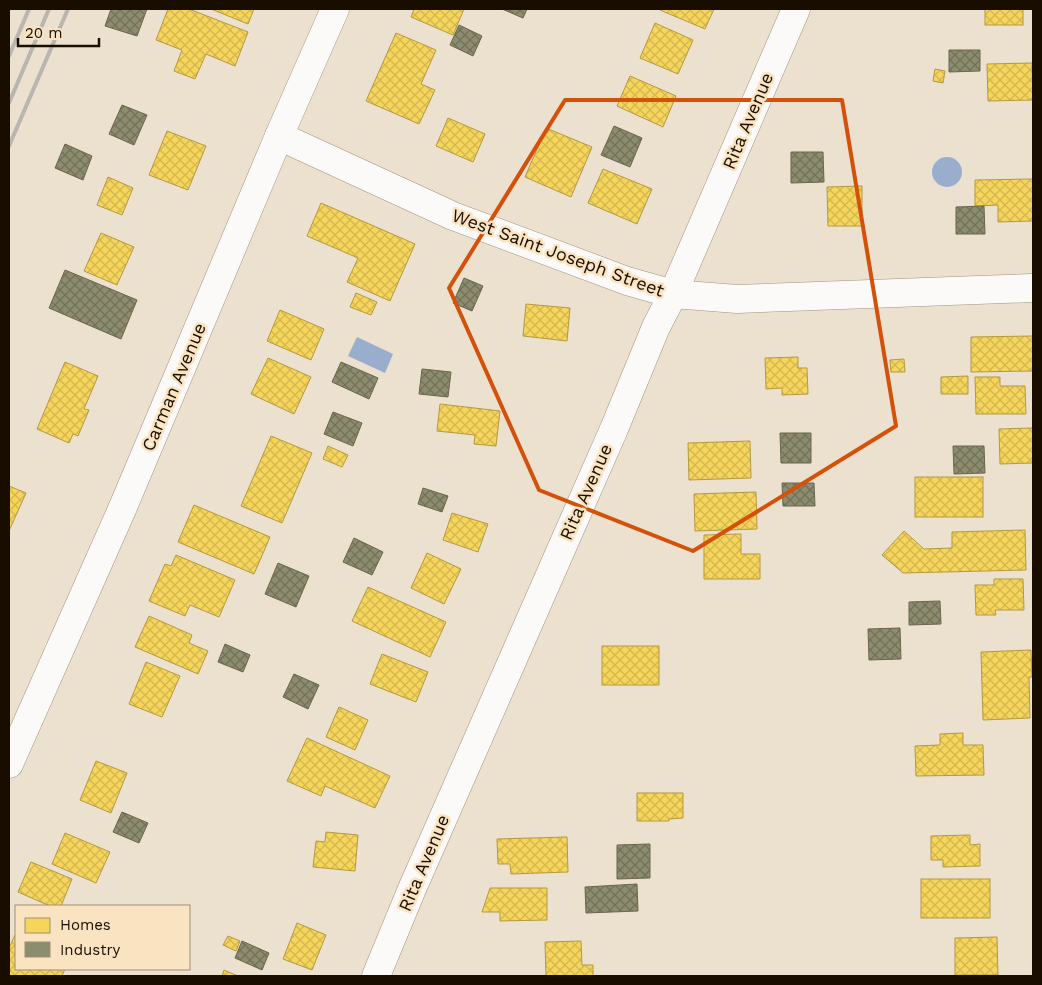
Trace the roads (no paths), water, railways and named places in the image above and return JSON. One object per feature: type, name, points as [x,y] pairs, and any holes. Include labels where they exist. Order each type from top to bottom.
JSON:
[{"type":"street","name":"Carman Avenue","points":[[9,764],[123,507],[279,136],[335,9]]},
{"type":"street","name":"Rita Avenue","points":[[376,976],[416,880],[606,447],[656,327],[673,294],[796,9]]},
{"type":"street","name":"West Saint Joseph Street","points":[[279,136],[453,216],[627,281],[673,294],[737,298],[1033,288]]},
{"type":"water","points":[[947,157],[958,161],[962,172],[958,183],[947,187],[936,183],[932,172],[936,161]]},
{"type":"water","points":[[357,337],[393,354],[385,373],[348,356]]},
{"type":"railway","points":[[9,56],[29,9]]},
{"type":"railway","points":[[9,103],[49,9]]},
{"type":"railway","points":[[9,146],[68,9]]}]
